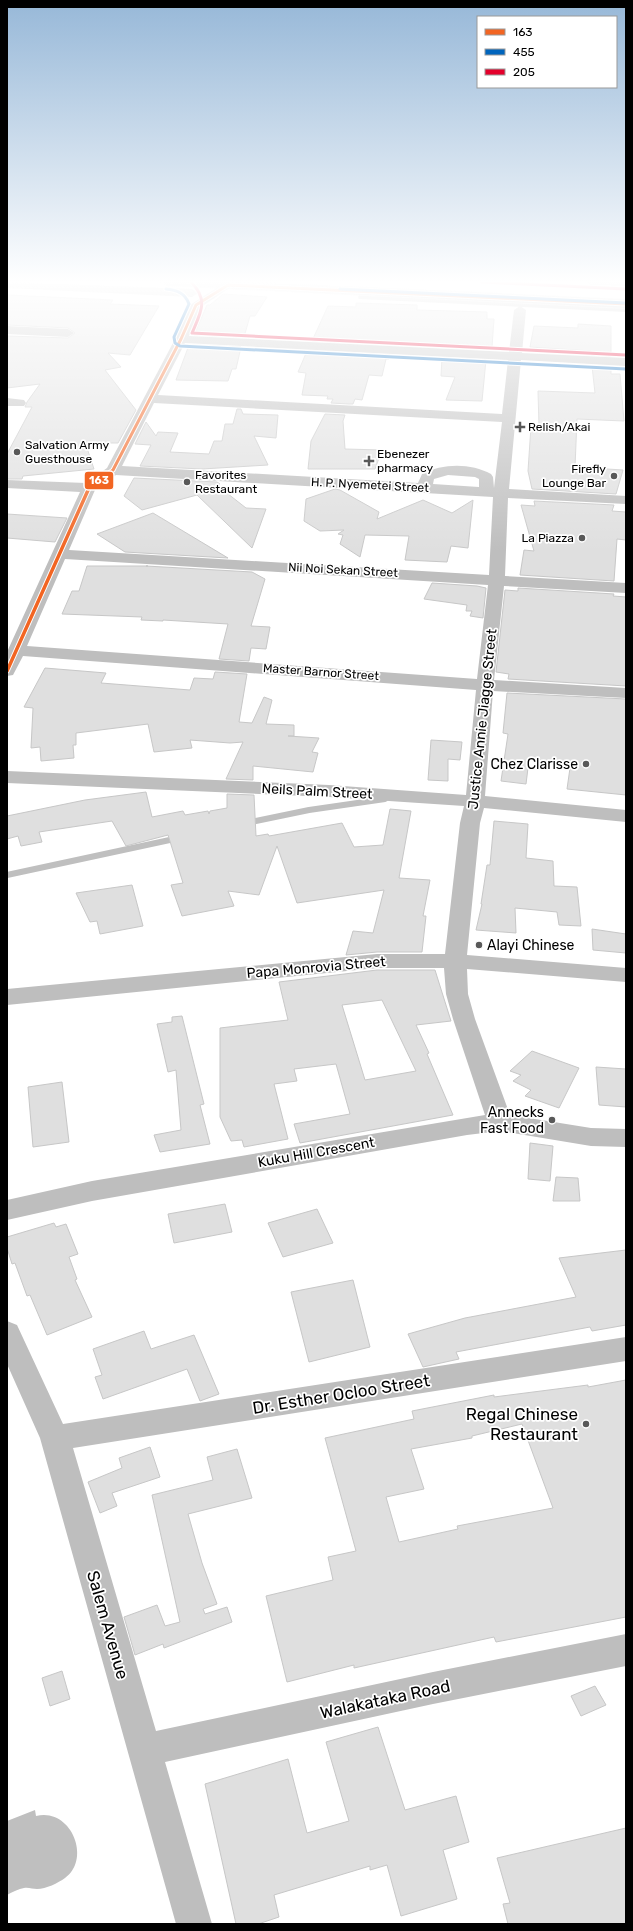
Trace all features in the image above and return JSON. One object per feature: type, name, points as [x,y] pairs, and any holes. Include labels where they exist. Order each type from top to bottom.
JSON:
[{"type":"street","points":[[7,671],[89,488],[114,470],[164,372]]},
{"type":"street","name":"Justice Annie Jiagge Street","points":[[500,1122],[464,1019],[457,994],[454,961],[473,809],[497,579],[494,492],[509,418],[514,372]]},
{"type":"street","points":[[150,399],[509,418]]},
{"type":"street","name":"H. P. Nyemetei Street","points":[[114,470],[626,500]]},
{"type":"street","points":[[304,497],[307,482]]},
{"type":"street","points":[[7,484],[89,488]]},
{"type":"street","name":"Nii Noi Sekan Street","points":[[59,554],[497,579],[626,588]]},
{"type":"street","name":"Master Barnor Street","points":[[17,650],[485,685],[626,692]]},
{"type":"street","name":"Neils Palm Street","points":[[7,777],[329,791],[473,809],[626,816]]},
{"type":"street","name":"Papa Monrovia Street","points":[[7,997],[345,963],[406,960],[454,961],[626,975]]},
{"type":"street","name":"Kuku Hill Crescent","points":[[7,1210],[92,1191],[467,1126],[500,1122],[591,1137],[626,1138]]},
{"type":"street","name":"Salem Avenue","points":[[7,1333],[55,1438],[194,1924]]},
{"type":"street","name":"Dr. Esther Ocloo Street","points":[[55,1438],[626,1349]]},
{"type":"street","name":"Walakataka Road","points":[[144,1750],[433,1688],[626,1650]]},
{"type":"shaded area","points":[[35,1810],[36,1816],[48,1815],[59,1819],[68,1827],[74,1836],[77,1848],[77,1859],[73,1870],[65,1878],[55,1884],[40,1889],[24,1888],[7,1895],[7,1821]]},
{"type":"building","points":[[7,372],[107,372],[136,410],[118,443],[107,443],[106,446],[86,445],[94,469],[23,476],[22,479],[7,479],[7,454],[32,407],[25,407],[27,402],[40,384],[7,388]]},
{"type":"building","points":[[179,372],[231,372],[228,381],[176,380]]},
{"type":"building","points":[[299,372],[383,372],[382,376],[369,375],[362,400],[355,399],[353,404],[331,403],[333,399],[327,399],[328,396],[302,395],[306,373]]},
{"type":"building","points":[[441,372],[485,372],[482,401],[446,400],[455,377],[441,376]]},
{"type":"building","points":[[593,372],[611,372],[611,374],[620,374],[624,421],[577,419],[575,467],[623,470],[616,494],[532,489],[528,471],[531,426],[539,426],[538,391],[595,393]]},
{"type":"building","points":[[237,409],[241,409],[243,414],[278,415],[276,438],[254,436],[268,465],[202,469],[140,466],[151,445],[135,444],[146,422],[156,436],[158,432],[178,433],[170,452],[209,454],[214,441],[222,441],[225,424],[233,424]]},
{"type":"building","points":[[325,414],[345,415],[343,421],[345,449],[382,450],[375,469],[308,469],[311,441]]},
{"type":"building","points":[[134,478],[217,482],[220,484],[218,486],[246,508],[266,509],[252,548],[197,495],[142,510],[124,496]]},
{"type":"building","points":[[335,489],[340,490],[379,512],[377,519],[423,500],[452,513],[473,500],[468,548],[451,546],[447,562],[405,560],[409,536],[365,535],[360,557],[340,544],[343,535],[338,534],[344,530],[320,531],[304,521],[306,499]]},
{"type":"building","points":[[534,501],[614,505],[612,511],[626,512],[626,540],[617,539],[614,581],[520,575],[524,550],[534,551],[521,505],[535,506]]},
{"type":"building","points":[[153,513],[228,558],[125,552],[97,534]]},
{"type":"building","points":[[7,514],[67,518],[55,542],[7,538]]},
{"type":"building","points":[[87,566],[146,566],[252,572],[265,579],[251,626],[270,627],[266,649],[251,648],[249,661],[219,659],[228,624],[141,620],[142,617],[62,614],[72,591],[79,591]]},
{"type":"building","points":[[432,583],[486,588],[483,618],[470,616],[472,611],[466,611],[467,605],[424,599]]},
{"type":"building","points":[[518,588],[614,594],[613,596],[626,597],[626,686],[508,679],[509,674],[496,672],[505,590],[518,591]]},
{"type":"building","points":[[45,668],[106,673],[101,683],[190,690],[194,678],[213,679],[215,672],[247,674],[239,722],[252,723],[264,697],[272,700],[266,724],[294,725],[294,736],[288,736],[319,738],[312,752],[318,753],[313,772],[253,766],[253,780],[226,779],[243,742],[230,743],[190,740],[192,748],[154,752],[148,724],[76,733],[76,745],[73,745],[74,758],[41,761],[40,747],[31,748],[33,708],[24,707]]},
{"type":"building","points":[[507,693],[626,699],[626,795],[567,789],[571,761],[529,760],[526,784],[501,781],[508,734],[503,733]]},
{"type":"building","points":[[431,740],[462,742],[460,760],[448,759],[448,781],[428,780]]},
{"type":"building","points":[[146,792],[152,817],[183,811],[185,815],[208,811],[209,814],[210,811],[227,808],[227,794],[254,795],[256,836],[268,834],[269,836],[342,823],[354,847],[383,845],[390,809],[411,811],[399,878],[430,880],[423,916],[426,916],[422,952],[377,952],[346,955],[353,931],[373,933],[384,890],[297,903],[277,846],[259,895],[228,891],[234,906],[182,916],[171,885],[183,883],[168,835],[126,846],[112,821],[39,832],[42,842],[21,846],[18,836],[7,839],[7,816],[85,800]]},
{"type":"building","points":[[494,821],[528,824],[526,858],[553,861],[554,886],[577,887],[581,926],[559,925],[557,912],[515,908],[516,933],[476,930],[482,904],[487,865],[490,865]]},
{"type":"building","points":[[132,885],[143,926],[100,934],[97,921],[90,922],[76,893]]},
{"type":"building","points":[[592,929],[626,934],[626,953],[593,950]]},
{"type":"building","points":[[377,970],[435,970],[451,1021],[416,1025],[429,1053],[427,1054],[453,1115],[300,1143],[294,1124],[350,1114],[336,1064],[294,1069],[297,1081],[274,1084],[288,1139],[244,1147],[242,1140],[231,1141],[220,1117],[220,1028],[288,1020],[279,982]],"holes":[[[382,1000],[416,1071],[365,1080],[342,1005]]]},
{"type":"building","points":[[182,1016],[204,1104],[200,1105],[210,1144],[160,1152],[154,1135],[181,1130],[176,1070],[168,1072],[157,1024],[172,1022],[172,1017]]},
{"type":"building","points":[[532,1051],[579,1068],[559,1108],[525,1096],[531,1090],[513,1081],[521,1075],[510,1071]]},
{"type":"building","points":[[596,1067],[626,1069],[626,1107],[599,1105]]},
{"type":"building","points":[[62,1082],[69,1142],[33,1147],[28,1087]]},
{"type":"building","points":[[530,1143],[553,1146],[550,1181],[528,1179]]},
{"type":"building","points":[[556,1177],[578,1178],[580,1201],[553,1201]]},
{"type":"building","points":[[225,1204],[232,1232],[174,1243],[168,1214]]},
{"type":"building","points":[[317,1209],[333,1243],[283,1257],[268,1223]]},
{"type":"building","points":[[54,1223],[56,1227],[66,1224],[78,1254],[69,1257],[77,1279],[75,1280],[92,1317],[47,1335],[30,1295],[27,1296],[15,1263],[12,1264],[7,1248],[7,1237]]},
{"type":"building","points":[[626,1250],[626,1325],[592,1331],[590,1327],[456,1352],[459,1359],[423,1367],[408,1334],[465,1318],[576,1297],[559,1258]]},
{"type":"building","points":[[353,1280],[370,1347],[309,1362],[291,1292]]},
{"type":"building","points":[[144,1331],[151,1349],[194,1335],[219,1394],[200,1401],[187,1369],[103,1399],[95,1377],[102,1375],[93,1349]]},
{"type":"building","points":[[626,1380],[626,1617],[496,1642],[494,1637],[354,1668],[354,1665],[287,1682],[266,1596],[333,1580],[328,1557],[356,1551],[325,1438],[414,1419],[412,1411],[494,1395],[494,1397],[588,1385],[588,1387]],"holes":[[[522,1424],[553,1508],[457,1526],[458,1529],[399,1542],[386,1497],[424,1489],[411,1449],[472,1438],[472,1436]]]},
{"type":"building","points":[[150,1447],[160,1477],[112,1493],[117,1506],[100,1513],[88,1482],[122,1468],[119,1458]]},
{"type":"building","points":[[237,1449],[252,1498],[188,1514],[202,1563],[217,1604],[203,1609],[205,1614],[227,1607],[232,1622],[164,1648],[163,1644],[135,1655],[124,1617],[157,1605],[165,1626],[180,1622],[152,1495],[213,1480],[207,1457]]},
{"type":"building","points":[[62,1671],[70,1699],[50,1706],[42,1678]]},
{"type":"building","points":[[595,1686],[606,1705],[581,1716],[571,1696]]},
{"type":"building","points":[[378,1727],[405,1810],[456,1796],[469,1842],[443,1850],[457,1899],[401,1916],[387,1865],[370,1870],[370,1866],[274,1895],[279,1917],[258,1924],[236,1924],[205,1784],[288,1759],[307,1833],[349,1821],[326,1742]]},
{"type":"building","points":[[626,1828],[626,1924],[508,1924],[503,1904],[510,1903],[497,1858]]},
{"type":"waterway","points":[[246,823],[309,810],[385,799]]},
{"type":"waterway","points":[[7,875],[179,838]]},
{"type":"transit line","name":"163","points":[[7,671],[89,488],[113,470],[164,372]]},
{"type":"place","name":"Relish/Akai","points":[[520,427]]},
{"type":"place","name":"Salvation Army Guesthouse","points":[[17,452]]},
{"type":"place","name":"Ebenezer pharmacy","points":[[369,461]]},
{"type":"place","name":"Firefly Lounge Bar","points":[[614,476]]},
{"type":"place","name":"Favorites Restaurant","points":[[187,482]]},
{"type":"place","name":"La Piazza","points":[[582,538]]},
{"type":"place","name":"Chez Clarisse","points":[[586,764]]},
{"type":"place","name":"Alayi Chinese","points":[[479,945]]},
{"type":"place","name":"Annecks Fast Food","points":[[552,1120]]},
{"type":"place","name":"Regal Chinese Restaurant","points":[[586,1424]]}]
